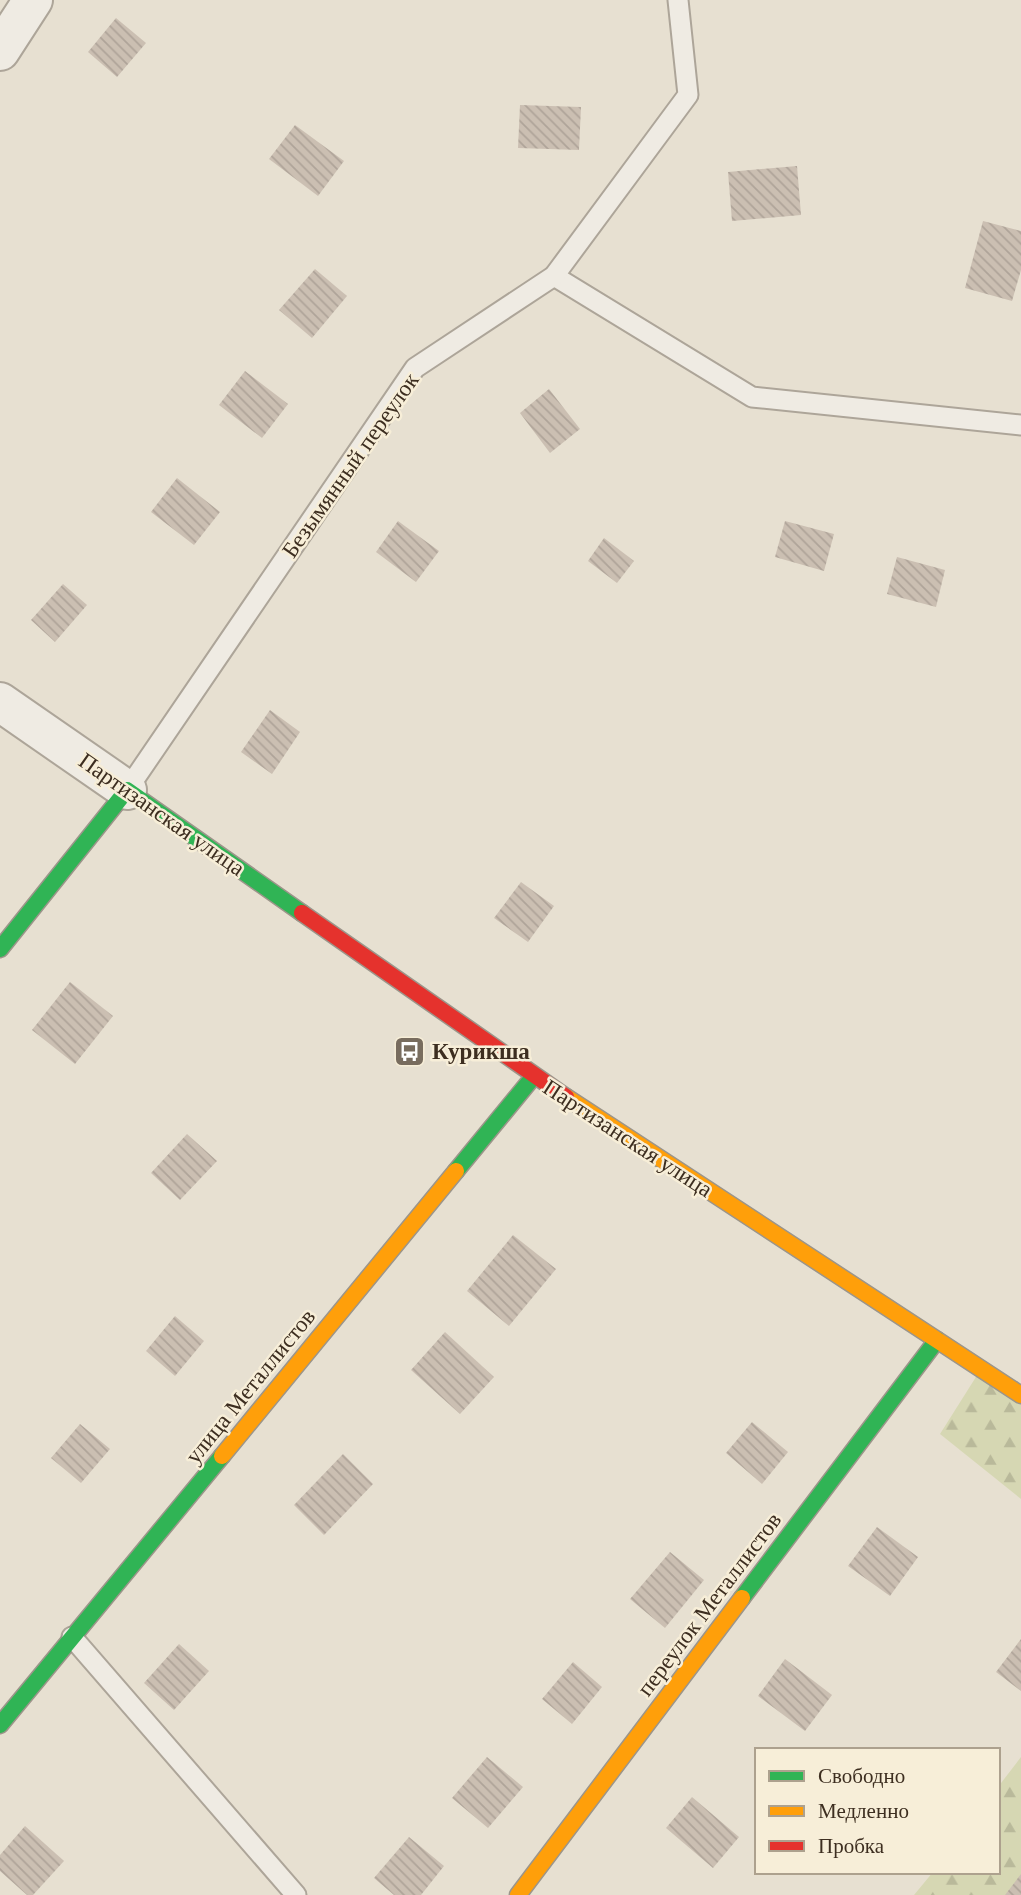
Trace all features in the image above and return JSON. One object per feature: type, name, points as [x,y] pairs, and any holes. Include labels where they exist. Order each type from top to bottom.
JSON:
[{"type":"street","points":[[0,51],[33,0]]},
{"type":"street","name":"Партизанская улица","points":[[0,702],[534,1076],[1021,1395]]},
{"type":"street","points":[[0,949],[127,790]]},
{"type":"street","name":"улица Металлистов","points":[[0,1725],[534,1076]]},
{"type":"street","name":"переулок Металлистов","points":[[518,1895],[937,1340]]},
{"type":"lane","name":"Безымянный переулок","points":[[127,790],[415,368],[554,276],[688,95],[678,0]]},
{"type":"lane","points":[[554,276],[752,397],[1021,425]]},
{"type":"lane","points":[[72,1637],[296,1895]]},
{"type":"green space","points":[[981,1369],[1021,1395],[1021,1499],[940,1434]]},
{"type":"green space","points":[[1021,1757],[1021,1895],[914,1895],[931,1874],[1000,1874],[1000,1784]]},
{"type":"building","points":[[116,18],[146,43],[117,77],[88,52]]},
{"type":"building","points":[[520,105],[581,107],[579,150],[518,148]]},
{"type":"building","points":[[295,125],[344,161],[318,196],[269,159]]},
{"type":"building","points":[[797,166],[801,215],[732,221],[728,172]]},
{"type":"building","points":[[983,221],[1021,231],[1021,270],[1012,301],[965,288]]},
{"type":"building","points":[[315,269],[347,296],[312,338],[279,310]]},
{"type":"building","points":[[245,371],[288,404],[262,438],[219,405]]},
{"type":"building","points":[[549,389],[580,429],[550,453],[520,413]]},
{"type":"building","points":[[177,478],[220,512],[194,545],[151,512]]},
{"type":"building","points":[[398,521],[439,551],[416,582],[376,552]]},
{"type":"building","points":[[785,521],[834,534],[824,571],[775,557]]},
{"type":"building","points":[[604,538],[634,561],[617,583],[588,561]]},
{"type":"building","points":[[897,557],[945,570],[936,607],[887,594]]},
{"type":"building","points":[[63,584],[87,605],[55,642],[31,620]]},
{"type":"building","points":[[270,710],[300,732],[272,774],[241,752]]},
{"type":"building","points":[[521,882],[554,906],[528,942],[494,918]]},
{"type":"building","points":[[70,982],[113,1016],[75,1064],[32,1030]]},
{"type":"building","points":[[187,1134],[217,1161],[180,1200],[151,1173]]},
{"type":"building","points":[[513,1235],[556,1269],[509,1326],[467,1291]]},
{"type":"building","points":[[175,1316],[204,1341],[175,1376],[146,1351]]},
{"type":"building","points":[[445,1332],[494,1377],[460,1414],[411,1370]]},
{"type":"building","points":[[752,1422],[788,1452],[762,1484],[726,1453]]},
{"type":"building","points":[[80,1424],[110,1449],[81,1483],[51,1458]]},
{"type":"building","points":[[343,1454],[373,1484],[324,1535],[294,1505]]},
{"type":"building","points":[[877,1527],[918,1557],[890,1596],[848,1566]]},
{"type":"building","points":[[670,1552],[704,1580],[665,1628],[630,1599]]},
{"type":"building","points":[[1021,1639],[1021,1691],[996,1672]]},
{"type":"building","points":[[179,1644],[209,1671],[174,1710],[144,1683]]},
{"type":"building","points":[[785,1659],[832,1695],[805,1731],[758,1696]]},
{"type":"building","points":[[573,1662],[602,1687],[572,1724],[542,1699]]},
{"type":"building","points":[[487,1757],[523,1787],[488,1828],[452,1798]]},
{"type":"building","points":[[692,1797],[739,1837],[713,1868],[666,1828]]},
{"type":"building","points":[[25,1826],[64,1861],[33,1895],[27,1895],[0,1871],[0,1855]]},
{"type":"building","points":[[409,1837],[444,1866],[421,1895],[394,1895],[374,1878]]},
{"type":"building","points":[[1021,1874],[1021,1895],[1005,1895]]},
{"type":"traffic: fast","points":[[0,949],[127,790],[302,913]]},
{"type":"traffic: fast","points":[[456,1171],[534,1076]]},
{"type":"traffic: fast","points":[[742,1598],[937,1340]]},
{"type":"traffic: fast","points":[[0,1725],[222,1456]]},
{"type":"traffic: slow","points":[[566,1097],[1021,1395]]},
{"type":"traffic: slow","points":[[222,1456],[456,1171]]},
{"type":"traffic: slow","points":[[518,1895],[742,1598]]},
{"type":"traffic: jam","points":[[302,913],[566,1097]]},
{"type":"place","name":"Курикша","points":[[409,1051]]}]
